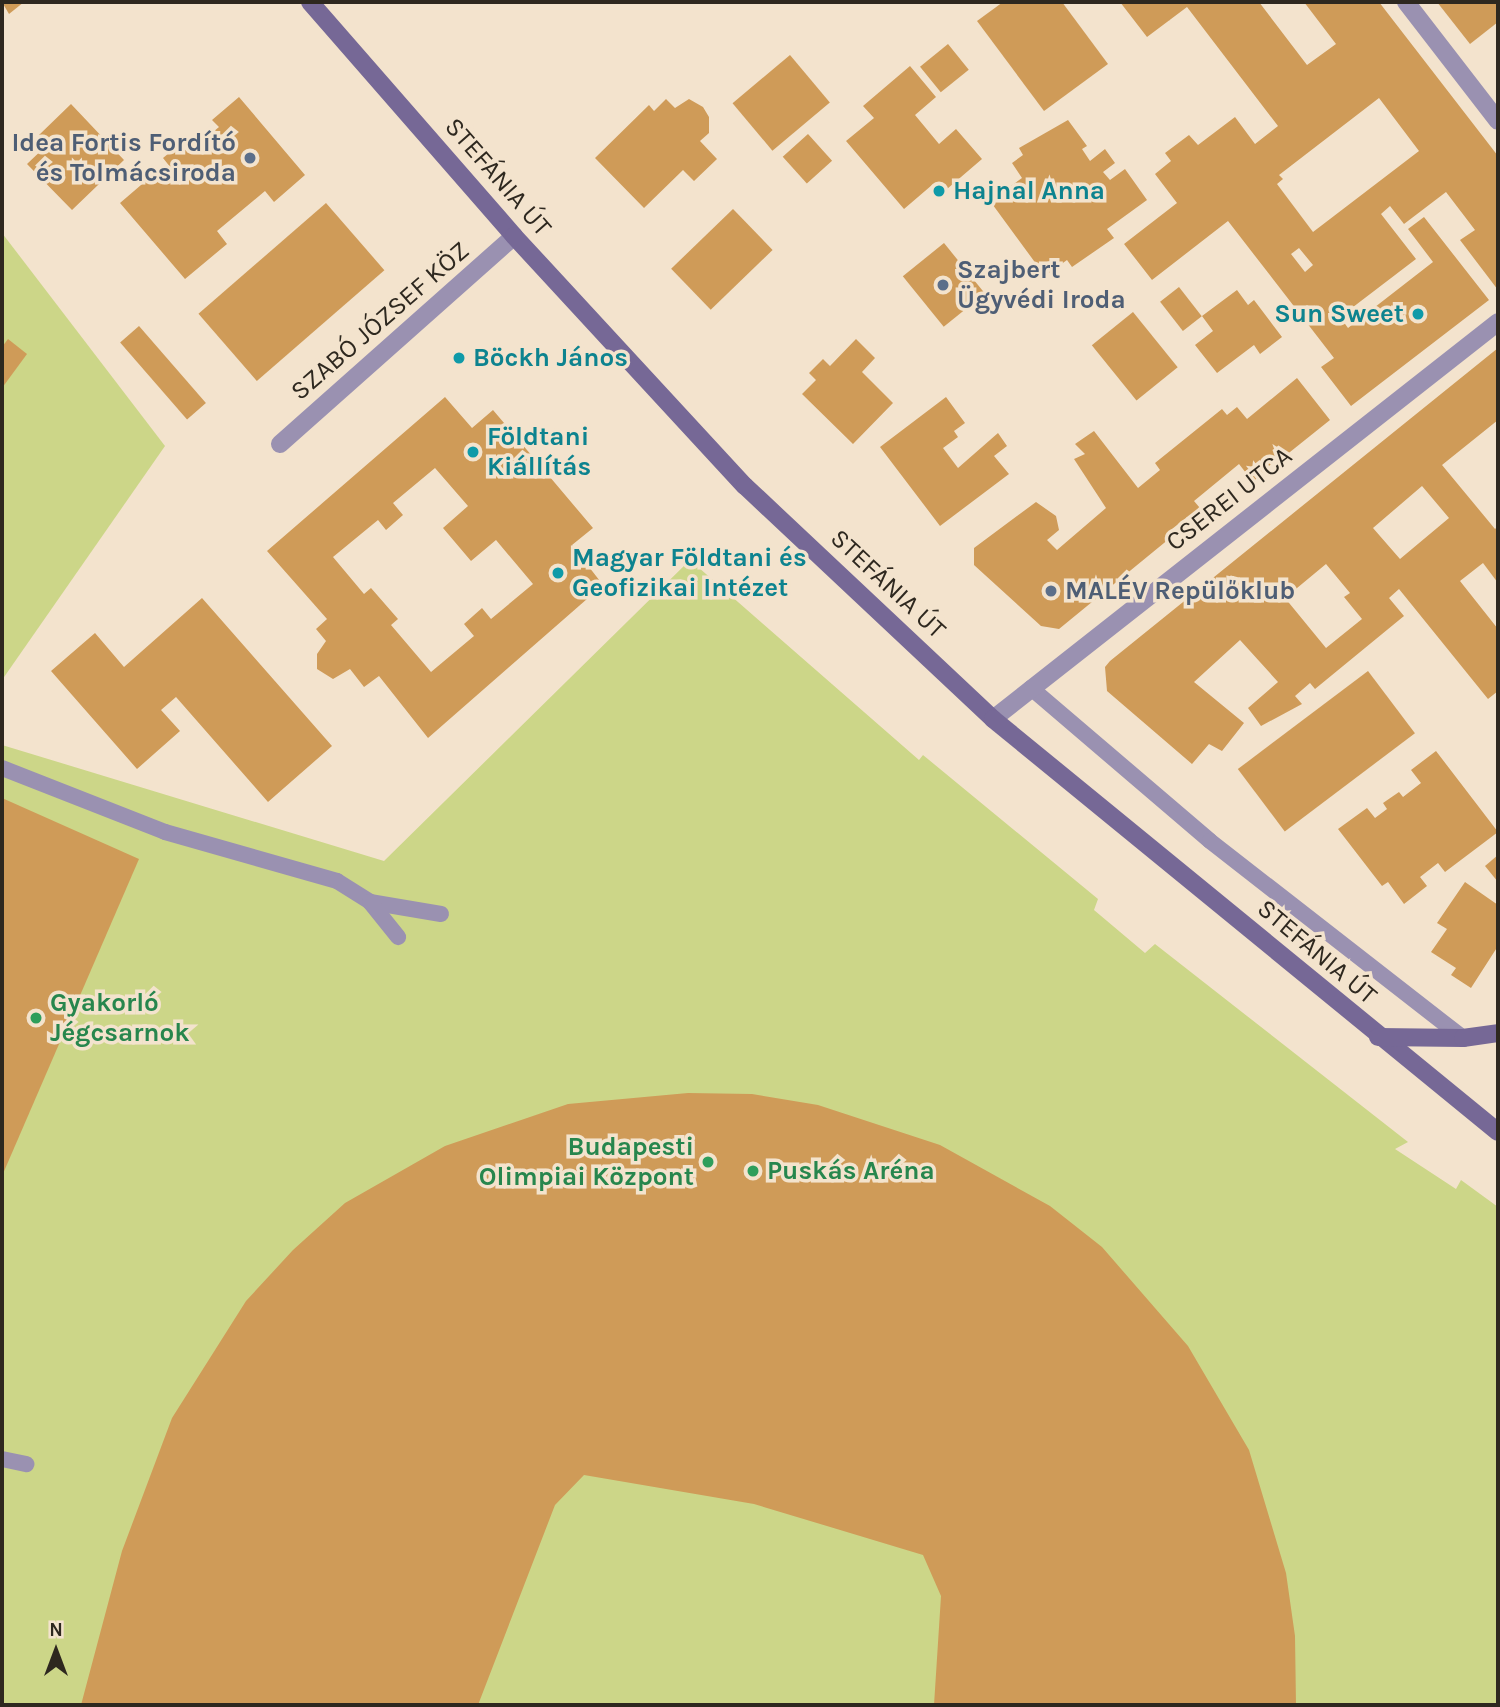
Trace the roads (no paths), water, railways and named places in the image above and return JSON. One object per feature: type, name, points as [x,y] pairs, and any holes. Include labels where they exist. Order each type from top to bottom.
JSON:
[{"type":"street","name":"STEFÁNIA ÚT","points":[[310,2],[514,236],[746,486],[993,719],[1378,1037],[1498,1132]]},
{"type":"street","points":[[1406,2],[1498,121]]},
{"type":"street","name":"SZABÓ JÓZSEF KÖZ","points":[[280,444],[514,236]]},
{"type":"street","name":"CSEREI UTCA","points":[[993,719],[1498,322]]},
{"type":"street","points":[[1378,1037],[1463,1038],[1498,1033]]},
{"type":"lane","points":[[1031,688],[1210,841],[1463,1038]]},
{"type":"lane","points":[[2,768],[166,832],[337,881],[370,902],[398,937]]},
{"type":"lane","points":[[370,902],[441,914]]},
{"type":"lane","points":[[2,1459],[26,1464]]},
{"type":"place","name":"Idea Fortis Fordító és Tolmácsiroda","points":[[250,158]]},
{"type":"place","name":"Hajnal Anna","points":[[939,191]]},
{"type":"place","name":"Szajbert Ügyvédi Iroda","points":[[943,285]]},
{"type":"place","name":"Sun Sweet","points":[[1418,314]]},
{"type":"place","name":"Böckh János","points":[[459,358]]},
{"type":"place","name":"Földtani Kiállítás","points":[[473,452]]},
{"type":"place","name":"Magyar Földtani és Geofizikai Intézet","points":[[558,573]]},
{"type":"place","name":"MALÉV Repülőklub","points":[[1051,591]]},
{"type":"place","name":"Gyakorló Jégcsarnok","points":[[36,1018]]},
{"type":"place","name":"Budapesti Olimpiai Központ","points":[[708,1162]]},
{"type":"place","name":"Puskás Aréna","points":[[753,1171]]}]
